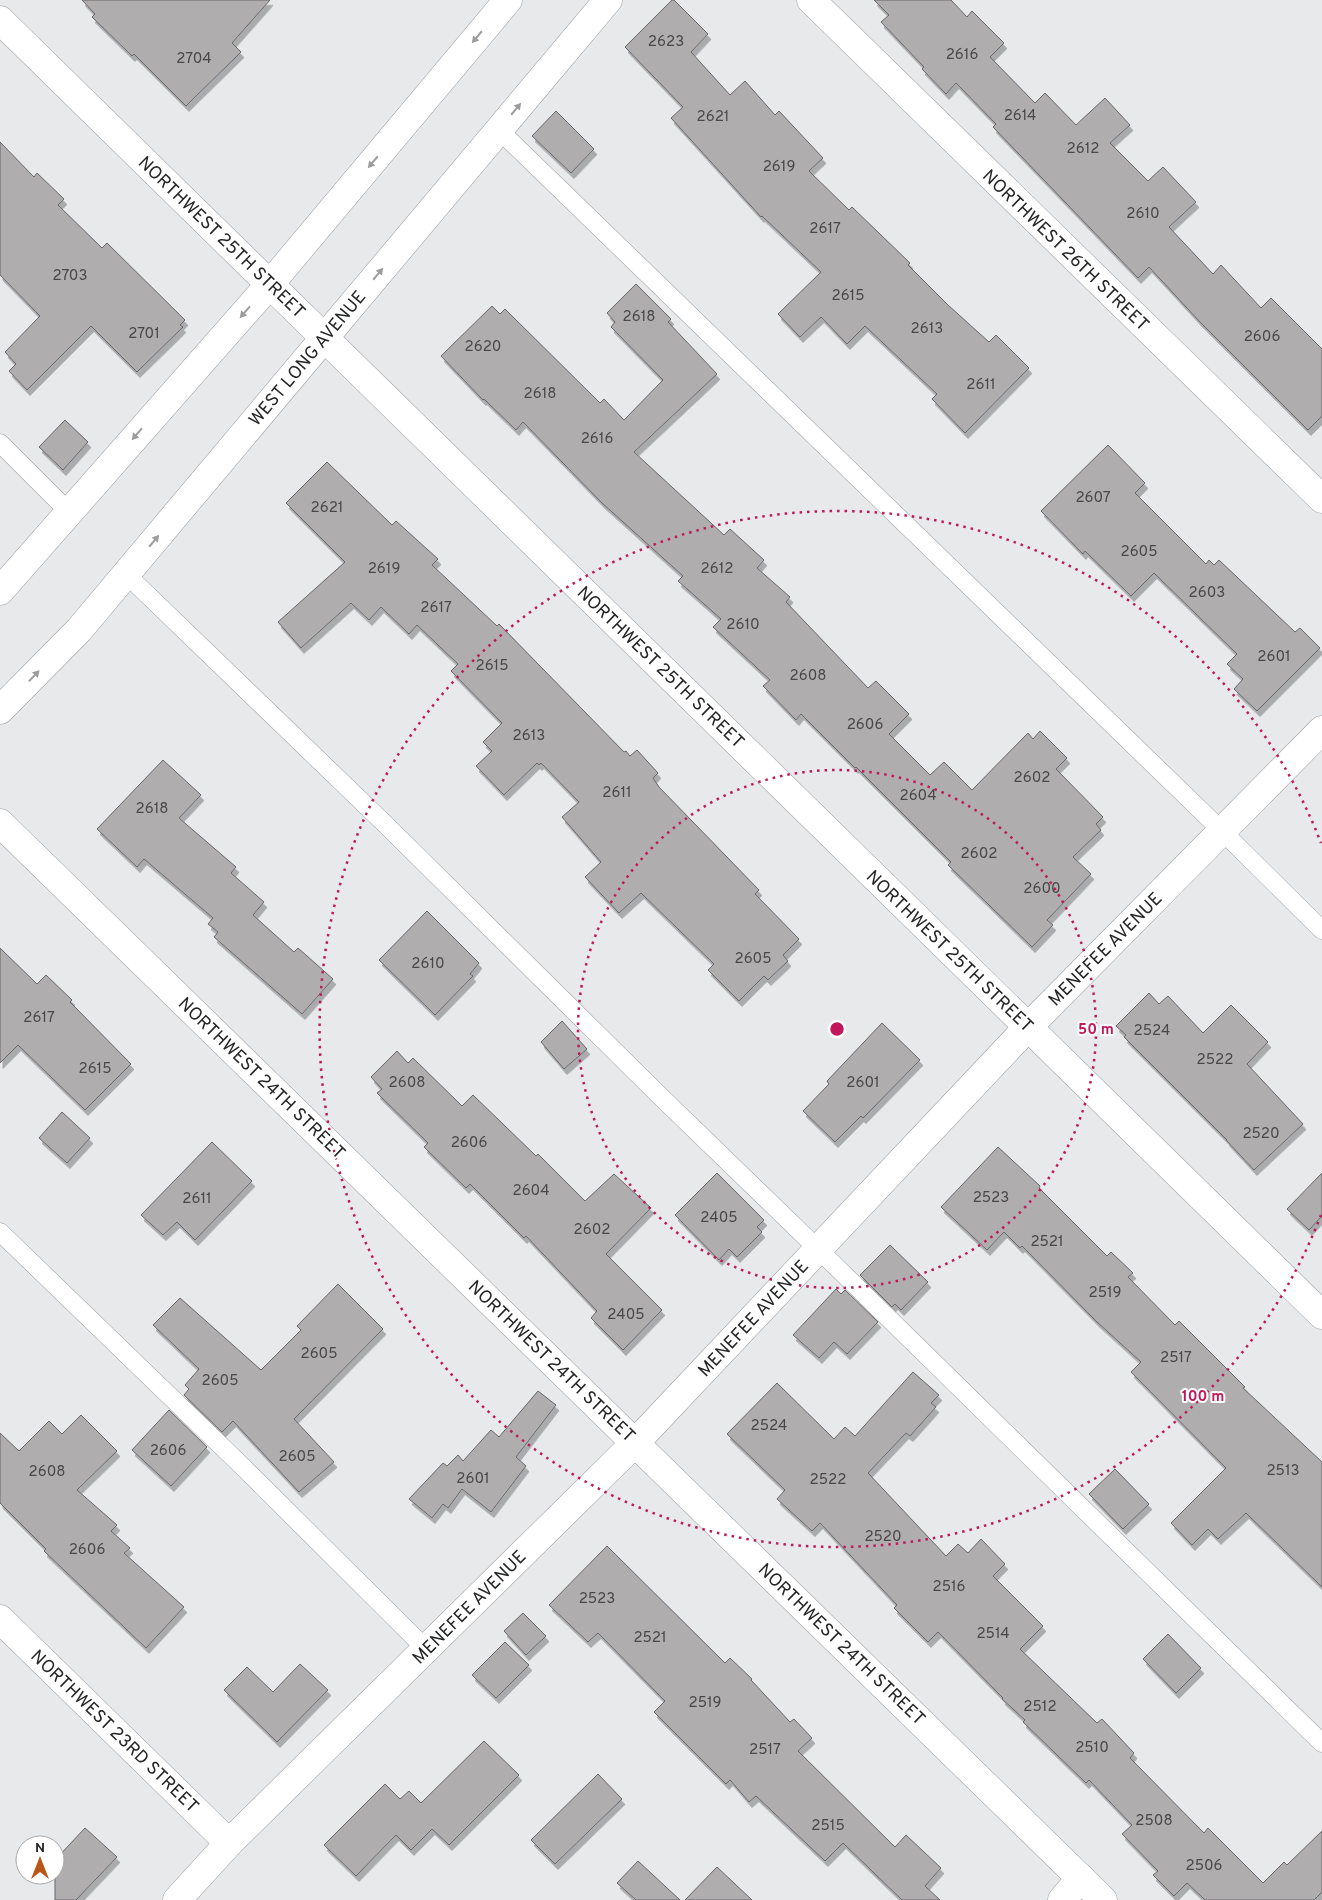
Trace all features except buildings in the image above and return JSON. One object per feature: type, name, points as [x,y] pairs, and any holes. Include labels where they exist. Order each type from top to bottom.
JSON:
[{"type":"street","points":[[0,591],[270,284],[508,0]]},
{"type":"street","name":"WEST LONG AVENUE","points":[[0,710],[79,630],[608,0]]},
{"type":"street","name":"NORTHWEST 26TH STREET","points":[[811,0],[1322,499]]},
{"type":"street","name":"NORTHWEST 25TH STREET","points":[[0,20],[1322,1315]]},
{"type":"street","name":"MENEFEE AVENUE","points":[[177,1900],[229,1843],[635,1443],[1028,1027],[1322,730]]},
{"type":"street","name":"NORTHWEST 24TH STREET","points":[[0,823],[1103,1900]]},
{"type":"street","name":"NORTHWEST 23RD STREET","points":[[0,1618],[229,1843]]},
{"type":"street","points":[[1062,1900],[1081,1878]]},
{"type":"lane","points":[[499,130],[1322,930]]},
{"type":"lane","points":[[0,443],[69,512]]},
{"type":"lane","points":[[126,574],[378,818],[1322,1743]]},
{"type":"lane","points":[[0,1232],[243,1467],[426,1649]]}]
